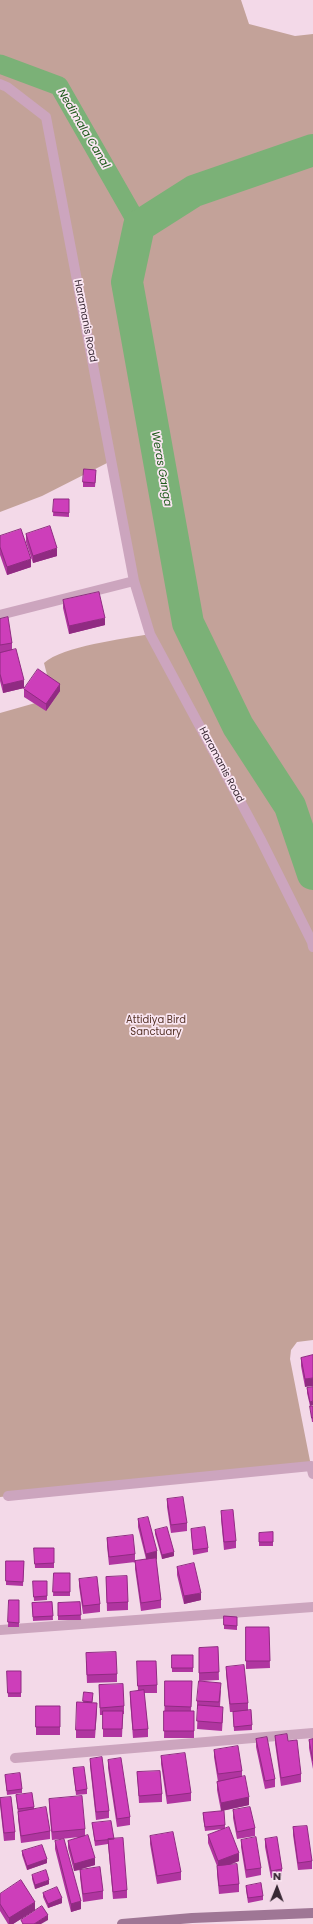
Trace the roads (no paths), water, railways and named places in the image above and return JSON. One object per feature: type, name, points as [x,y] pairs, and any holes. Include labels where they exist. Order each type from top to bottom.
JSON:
[{"type":"street","name":"Haramanis Road","points":[[0,84],[7,87],[46,117],[134,581],[150,634],[260,838],[312,942],[313,947]]},
{"type":"street","points":[[0,615],[134,581]]},
{"type":"street","points":[[8,1496],[311,1466],[313,1474]]},
{"type":"street","points":[[0,1630],[313,1607]]},
{"type":"street","points":[[14,1758],[313,1733]]},
{"type":"street","points":[[122,1924],[192,1918],[313,1913]]},
{"type":"waterway","name":"Nedimala Canal","points":[[0,64],[59,86],[139,226]]},
{"type":"waterway","name":"Weras Ganga","points":[[313,150],[194,191],[139,226],[127,282],[188,623],[238,726],[290,806],[313,874]]},
{"type":"park label","name":"Attidiya Bird Sanctuary","points":[[156,1026]]}]
